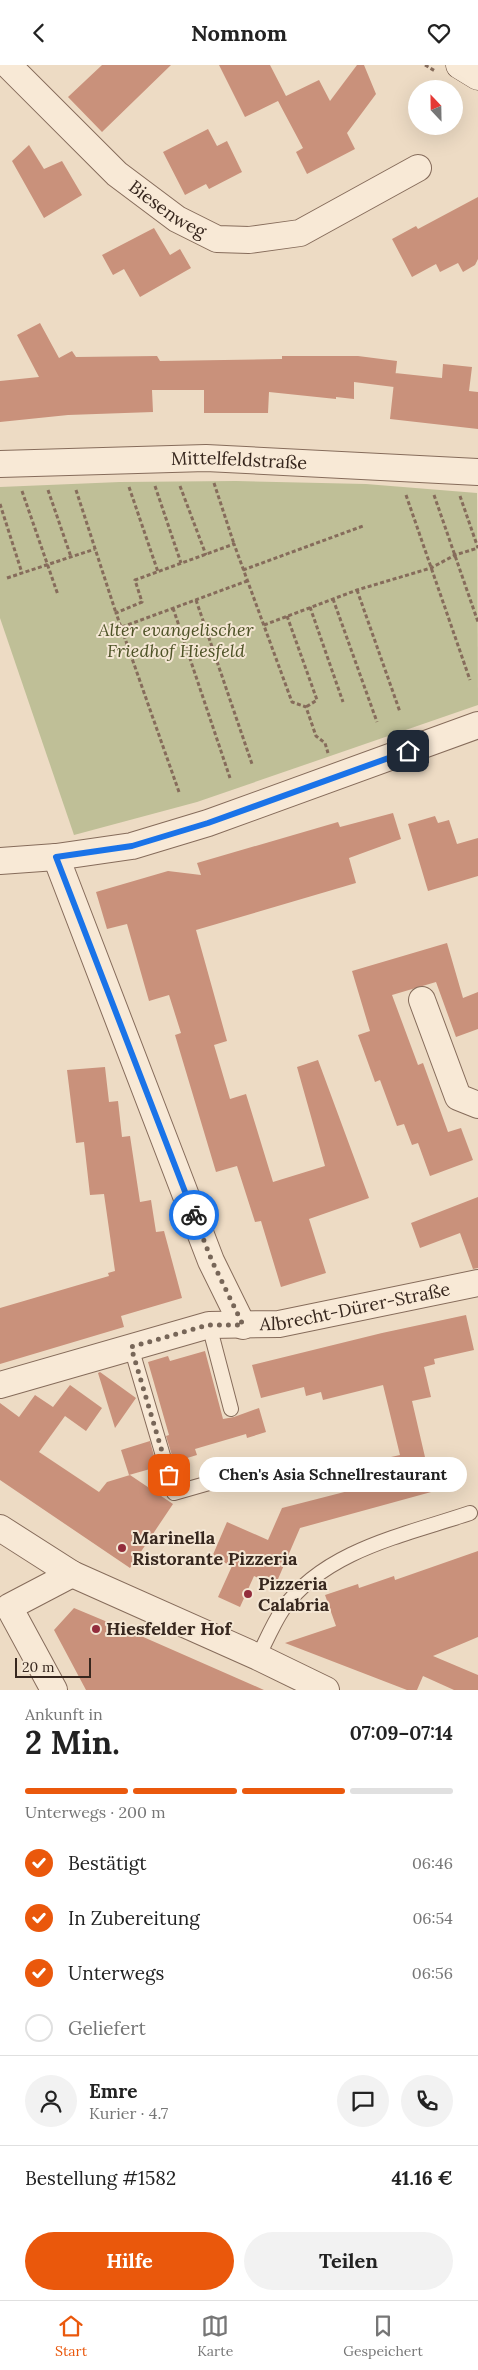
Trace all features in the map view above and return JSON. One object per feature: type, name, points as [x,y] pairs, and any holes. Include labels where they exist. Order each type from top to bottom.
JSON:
[{"type":"main road","points":[[460,65],[478,76]]},
{"type":"street","name":"Biesenweg","points":[[8,65],[117,174],[177,219],[217,239],[249,240],[300,233],[418,168]]},
{"type":"street","name":"Mittelfeldstraße","points":[[0,464],[206,458],[478,472]]},
{"type":"street","points":[[0,861],[56,857],[132,846],[208,823],[478,725]]},
{"type":"street","points":[[56,857],[212,1261],[243,1325]]},
{"type":"street","points":[[422,1001],[458,1097],[478,1105]]},
{"type":"street","name":"Albrecht-Dürer-Straße","points":[[0,1385],[208,1325],[279,1324],[478,1283]]},
{"type":"street","points":[[0,1528],[72,1574],[258,1657],[326,1690]]},
{"type":"street","points":[[54,1690],[5,1608],[72,1574]]},
{"type":"lane","points":[[208,1325],[231,1409]]},
{"type":"lane","points":[[131,1347],[174,1493],[251,1471]]},
{"type":"lane","points":[[258,1657],[283,1609],[320,1572],[361,1549],[470,1513]]},
{"type":"path","points":[[206,458],[247,581],[292,702],[306,707],[318,700],[287,616]]},
{"type":"path","points":[[129,486],[158,572]]},
{"type":"path","points":[[155,486],[181,564]]},
{"type":"path","points":[[180,486],[206,555]]},
{"type":"path","points":[[48,490],[71,557]]},
{"type":"path","points":[[76,490],[116,613],[180,792]]},
{"type":"path","points":[[22,491],[58,595]]},
{"type":"path","points":[[406,495],[470,680]]},
{"type":"path","points":[[434,495],[478,622]]},
{"type":"path","points":[[264,625],[357,590],[431,568],[455,555],[478,548],[460,496]]},
{"type":"path","points":[[0,504],[22,573]]},
{"type":"path","points":[[243,569],[363,526]]},
{"type":"path","points":[[116,613],[142,602],[135,580],[234,544]]},
{"type":"path","points":[[7,578],[95,549]]},
{"type":"path","points":[[122,627],[247,581]]},
{"type":"path","points":[[357,590],[400,712]]},
{"type":"path","points":[[333,599],[377,722]]},
{"type":"path","points":[[196,600],[252,763]]},
{"type":"path","points":[[310,607],[343,702]]},
{"type":"path","points":[[173,608],[230,778]]},
{"type":"path","points":[[306,707],[316,736],[325,743],[338,777]]},
{"type":"green space","name":"Alter evangelischer Friedhof Hiesfeld","points":[[236,481],[366,484],[477,493],[478,705],[197,802],[74,835],[0,618],[0,487],[120,482]]},
{"type":"building","points":[[102,65],[171,65],[102,132],[68,97]]},
{"type":"building","points":[[219,65],[270,65],[286,96],[319,80],[330,101],[357,65],[364,65],[376,94],[347,133],[355,149],[307,174],[296,152],[303,148],[278,101],[245,117]]},
{"type":"building","points":[[208,129],[217,146],[227,141],[242,172],[209,189],[206,184],[185,195],[163,152]]},
{"type":"building","points":[[29,145],[44,169],[62,161],[82,195],[44,218],[12,161]]},
{"type":"building","points":[[478,197],[478,259],[475,265],[463,272],[458,263],[440,272],[436,264],[412,277],[392,239],[416,226],[418,229]]},
{"type":"building","points":[[154,228],[170,255],[180,249],[191,268],[140,297],[124,269],[113,275],[102,255]]},
{"type":"building","points":[[40,323],[59,358],[72,351],[76,357],[157,356],[160,361],[282,359],[282,356],[358,356],[397,361],[394,387],[354,382],[354,399],[269,392],[268,413],[204,413],[204,390],[152,390],[153,412],[68,415],[0,422],[0,381],[39,377],[17,335]]},
{"type":"building","points":[[443,364],[472,367],[469,391],[478,392],[478,429],[390,419],[395,373],[442,378]]},
{"type":"building","points":[[393,813],[401,839],[349,858],[356,883],[196,930],[227,1041],[214,1045],[230,1099],[246,1094],[273,1182],[325,1166],[297,1067],[318,1060],[369,1198],[309,1219],[326,1273],[281,1287],[261,1221],[255,1222],[237,1166],[216,1172],[175,1035],[181,1033],[169,995],[149,1001],[127,924],[107,929],[96,892],[168,871],[201,875],[197,863],[338,822],[340,827]]},
{"type":"building","points":[[435,816],[438,823],[449,820],[457,844],[478,838],[478,876],[428,891],[408,824]]},
{"type":"building","points":[[447,943],[463,998],[478,992],[478,1029],[456,1037],[436,982],[392,995],[418,1065],[423,1063],[448,1132],[461,1128],[473,1160],[430,1176],[418,1143],[412,1145],[404,1124],[397,1126],[380,1080],[375,1082],[358,1035],[370,1031],[352,971]]},
{"type":"building","points":[[105,1067],[109,1102],[118,1101],[122,1137],[130,1136],[140,1202],[151,1200],[156,1232],[164,1231],[182,1298],[121,1316],[124,1327],[0,1364],[0,1308],[109,1276],[108,1273],[115,1271],[104,1194],[90,1195],[84,1142],[76,1143],[67,1070]]},
{"type":"building","points":[[478,1197],[478,1268],[473,1269],[460,1233],[420,1248],[411,1223]]},
{"type":"building","points":[[466,1315],[474,1350],[434,1359],[435,1364],[424,1367],[431,1397],[412,1401],[428,1470],[459,1462],[464,1483],[300,1528],[275,1586],[254,1576],[240,1607],[218,1597],[232,1566],[212,1557],[227,1522],[268,1540],[282,1508],[395,1479],[391,1457],[400,1455],[383,1385],[323,1400],[321,1392],[306,1396],[304,1387],[261,1398],[252,1365],[382,1333]]},
{"type":"building","points":[[205,1351],[223,1419],[259,1408],[266,1432],[247,1438],[246,1434],[195,1449],[197,1455],[174,1462],[166,1436],[169,1435],[148,1362],[168,1356],[170,1361]]},
{"type":"building","points":[[100,1372],[136,1398],[115,1428],[98,1373]]},
{"type":"building","points":[[70,1385],[102,1408],[86,1431],[65,1416],[39,1452],[99,1492],[107,1482],[130,1475],[173,1504],[130,1568],[0,1480],[0,1403],[19,1417],[35,1395],[53,1407]]},
{"type":"building","points":[[150,1441],[157,1467],[129,1475],[121,1450]]},
{"type":"building","points":[[478,1551],[478,1637],[433,1656],[478,1675],[478,1690],[454,1690],[423,1676],[417,1690],[407,1690],[285,1643],[336,1626],[325,1595],[358,1584],[359,1588],[394,1576],[395,1580]]},
{"type":"building","points":[[74,1608],[264,1690],[86,1690],[54,1630]]},
{"type":"way so far","points":[[169,1475],[131,1347],[208,1325],[243,1325],[212,1261],[194,1215]]},
{"type":"place","name":"Chen's Asia Schnellrestaurant","points":[[169,1475]]},
{"type":"place","name":"Marinella Ristorante Pizzeria","points":[[122,1548]]},
{"type":"place","name":"Pizzeria Calabria","points":[[248,1594]]},
{"type":"place","name":"Hiesfelder Hof","points":[[96,1629]]},
{"type":"route","points":[[194,1215],[56,857],[132,846],[208,823],[408,751]]}]
